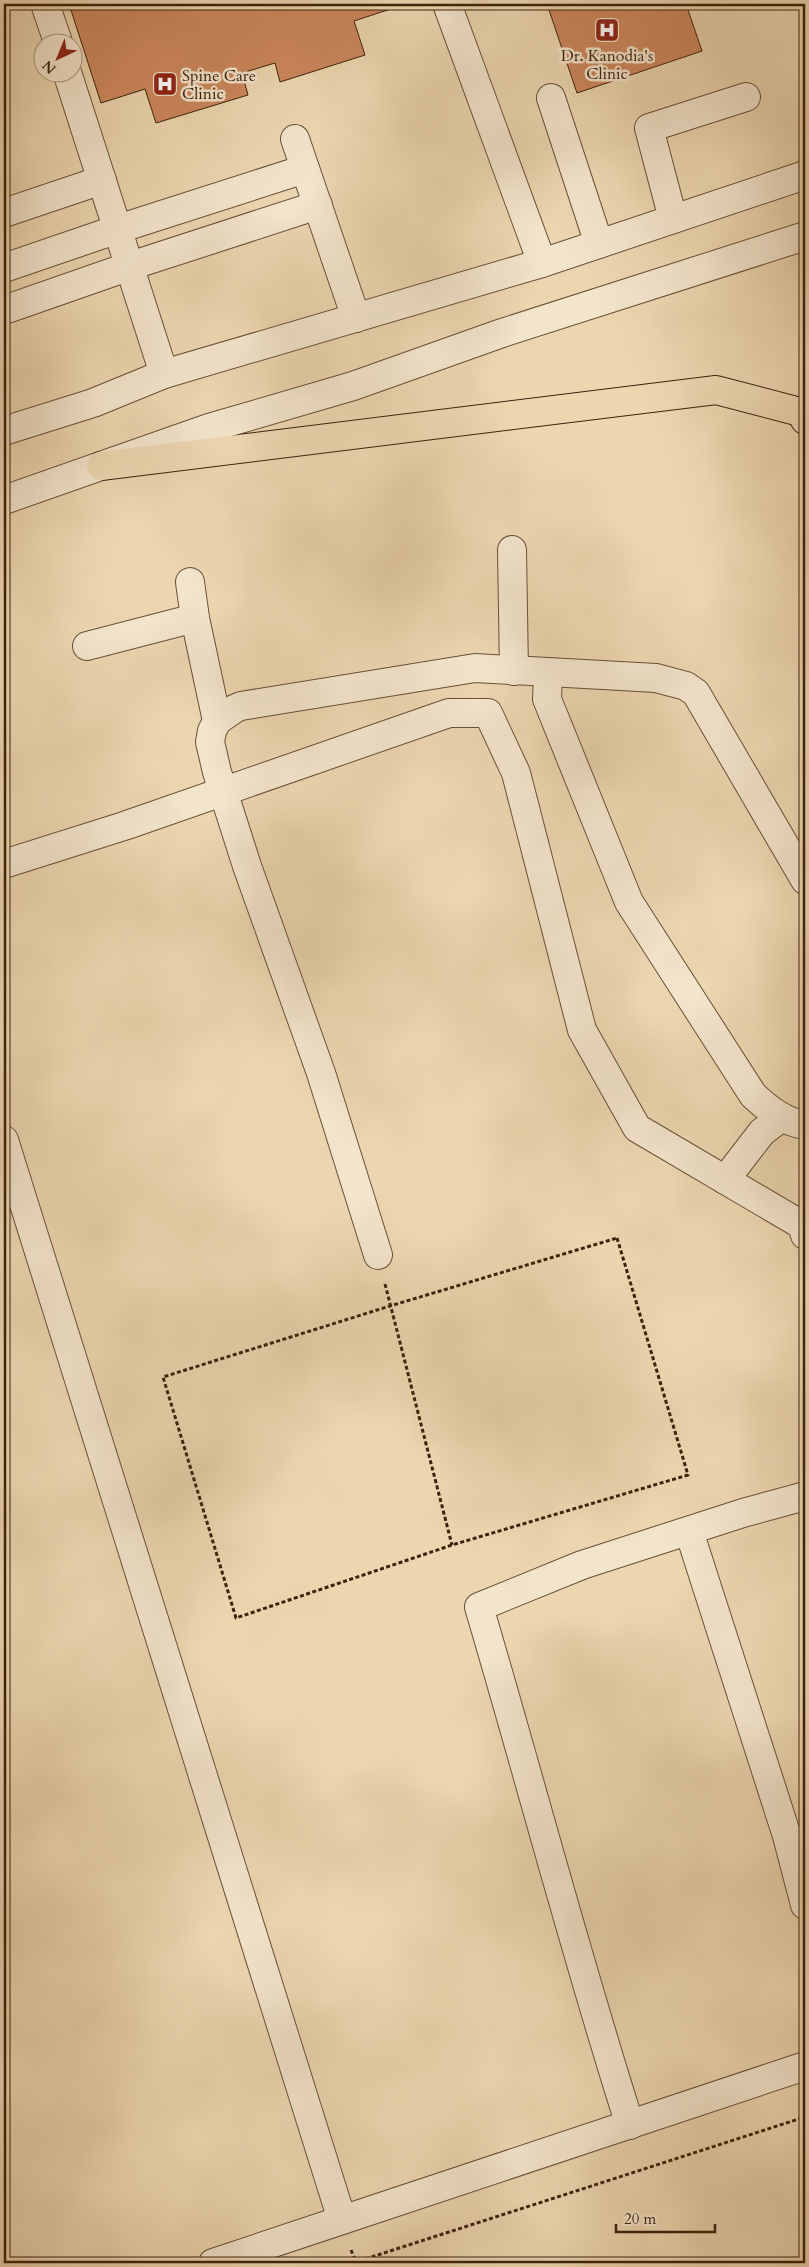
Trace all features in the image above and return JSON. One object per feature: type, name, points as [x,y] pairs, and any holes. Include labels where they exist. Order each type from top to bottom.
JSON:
[{"type":"main road","points":[[101,466],[716,390],[800,412],[805,420]]},
{"type":"street","points":[[46,4],[55,32]]},
{"type":"street","points":[[447,4],[542,263]]},
{"type":"street","points":[[71,82],[164,374]]},
{"type":"street","points":[[551,98],[599,244]]},
{"type":"street","points":[[673,219],[649,128],[746,98]]},
{"type":"street","points":[[295,138],[356,318]]},
{"type":"street","points":[[4,268],[118,228],[305,169]]},
{"type":"street","points":[[4,431],[93,403],[164,374],[542,263],[805,175]]},
{"type":"street","points":[[4,213],[102,180]]},
{"type":"street","points":[[4,310],[130,266],[318,205]]},
{"type":"street","points":[[4,500],[208,428],[353,386],[502,333],[805,236]]},
{"type":"street","points":[[512,550],[514,671]]},
{"type":"street","points":[[190,582],[194,618],[217,721],[210,742],[223,792],[321,1073],[378,1255]]},
{"type":"street","points":[[87,646],[194,618]]},
{"type":"street","points":[[217,721],[234,708],[241,706],[475,668],[656,678],[676,682],[696,692],[805,880]]},
{"type":"street","points":[[548,673],[547,699],[629,902],[753,1095],[768,1110],[794,1121]]},
{"type":"street","points":[[4,864],[124,826],[450,713],[488,713],[516,773],[582,1030],[637,1128],[802,1225],[805,1235]]},
{"type":"street","points":[[725,1180],[762,1132],[794,1121]]},
{"type":"street","points":[[4,1140],[342,2220]]},
{"type":"street","points":[[630,2124],[600,2031],[479,1607],[582,1565],[743,1513],[805,1496]]},
{"type":"street","points":[[689,1531],[787,1836],[805,1905]]},
{"type":"street","points":[[213,2263],[805,2066]]},
{"type":"path","points":[[617,1238],[688,1475],[452,1544],[236,1618],[163,1377],[390,1306],[617,1238]]},
{"type":"path","points":[[390,1306],[452,1544]]},
{"type":"path","points":[[353,2263],[805,2117]]},
{"type":"path","points":[[786,2263],[805,2257]]},
{"type":"building","points":[[69,4],[406,4],[354,21],[365,55],[280,82],[275,63],[242,73],[248,95],[156,123],[145,89],[101,103],[82,44],[82,32],[78,32]]},
{"type":"building","points":[[547,4],[686,4],[702,51],[577,93]]},
{"type":"place","name":"Dr. Kanodia's Clinic","points":[[607,30]]},
{"type":"place","name":"Spine Care Clinic","points":[[165,84]]}]
